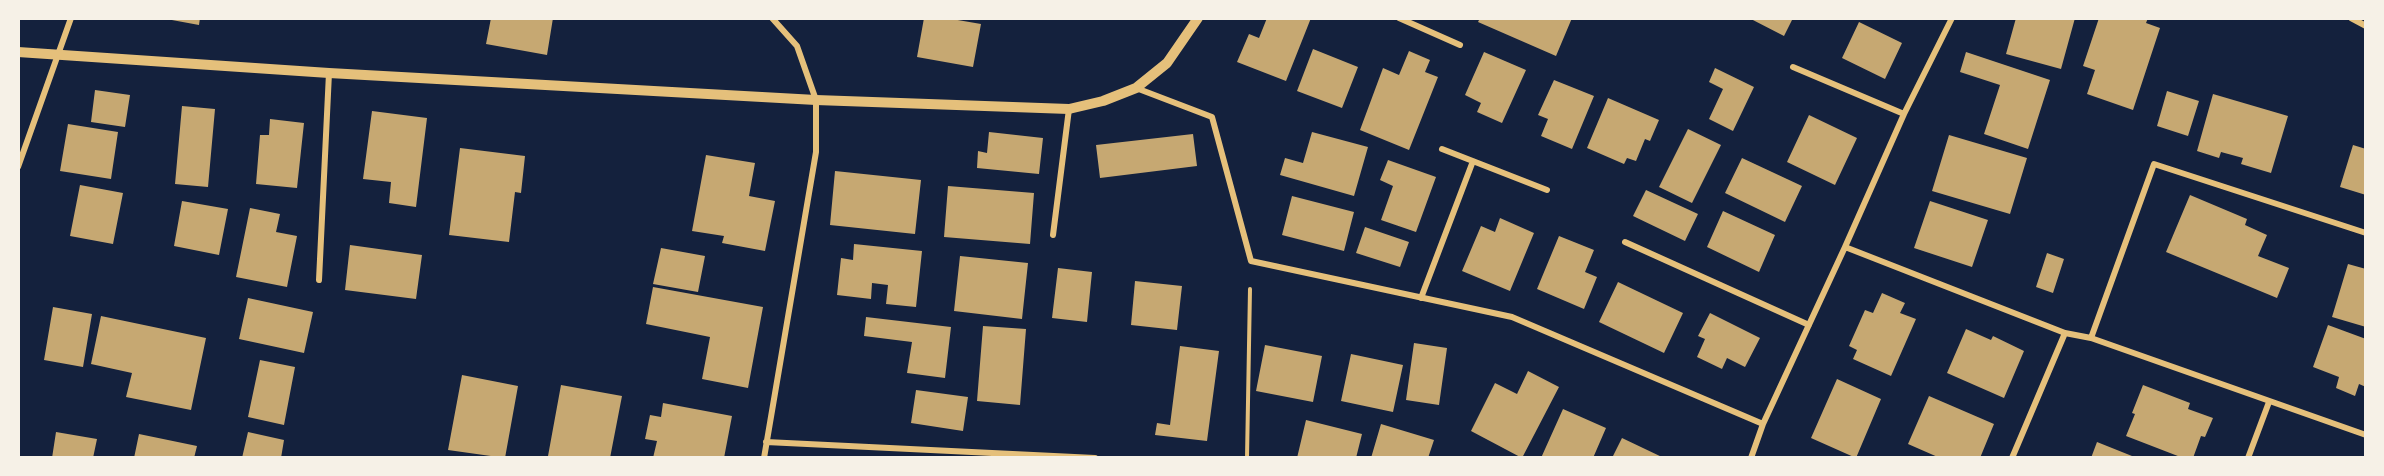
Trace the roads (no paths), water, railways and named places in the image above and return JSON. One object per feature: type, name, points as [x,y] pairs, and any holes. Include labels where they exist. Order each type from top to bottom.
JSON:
[{"type":"street","points":[[18,167],[71,18]]},
{"type":"street","points":[[764,458],[816,153],[816,100],[797,46],[772,18]]},
{"type":"street","points":[[18,52],[329,73],[816,100],[1069,109],[1103,101],[1136,88],[1167,63],[1198,18]]},
{"type":"street","points":[[1399,18],[1460,45]]},
{"type":"street","points":[[1751,458],[1762,424],[1809,326],[1904,114],[1952,18]]},
{"type":"street","points":[[2351,18],[2366,26]]},
{"type":"street","points":[[1793,68],[1904,114]]},
{"type":"street","points":[[318,280],[329,73]]},
{"type":"street","points":[[1136,88],[1212,117],[1251,261],[1512,317],[1762,424]]},
{"type":"street","points":[[1053,236],[1069,109]]},
{"type":"street","points":[[1442,149],[1547,190]]},
{"type":"street","points":[[1421,298],[1473,161]]},
{"type":"street","points":[[2091,338],[2154,164],[2366,233]]},
{"type":"street","points":[[1625,242],[1809,326]]},
{"type":"street","points":[[1845,247],[2065,333],[2091,338],[2366,435]]},
{"type":"street","points":[[2012,458],[2065,333]]},
{"type":"street","points":[[2248,458],[2269,402]]},
{"type":"street","points":[[766,442],[1095,458]]}]
